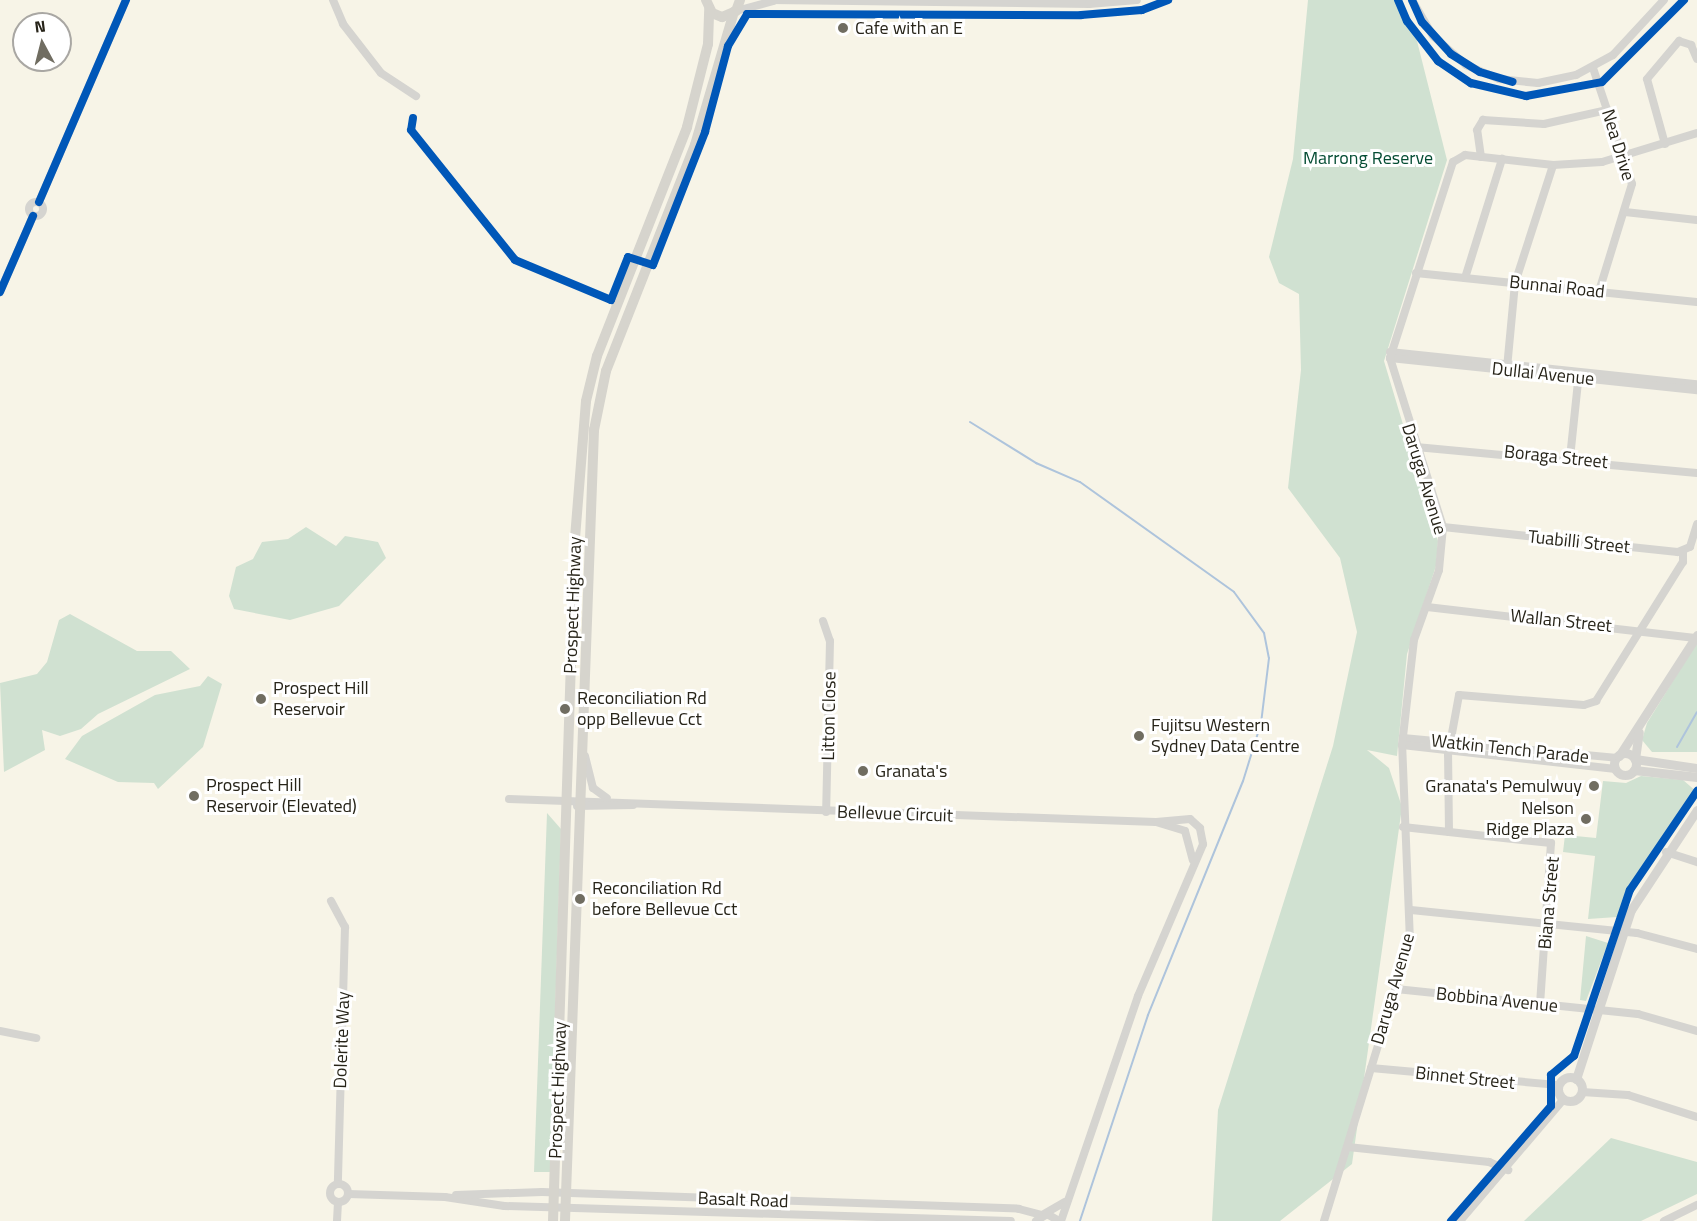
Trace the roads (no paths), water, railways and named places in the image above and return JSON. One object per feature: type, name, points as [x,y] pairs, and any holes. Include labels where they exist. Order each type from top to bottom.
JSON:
[{"type":"main road","points":[[708,5],[722,17],[737,8]]},
{"type":"main road","name":"Prospect Highway","points":[[553,1221],[575,538],[586,401],[597,356],[692,109],[708,44],[708,5]]},
{"type":"main road","name":"Prospect Highway","points":[[565,1221],[593,443],[602,385],[694,145],[737,8]]},
{"type":"street","points":[[0,292],[33,216],[30,205],[39,202],[126,0]]},
{"type":"street","points":[[333,0],[343,24],[381,73],[416,96]]},
{"type":"street","points":[[737,8],[772,0],[1089,4],[1137,0]]},
{"type":"street","points":[[1412,0],[1432,36],[1480,72],[1538,83],[1593,68],[1630,40],[1664,0]]},
{"type":"street","points":[[1665,144],[1647,79],[1679,41],[1691,45],[1697,59]]},
{"type":"street","name":"Nea Drive","points":[[1593,68],[1632,179],[1625,212],[1599,291]]},
{"type":"street","points":[[1481,157],[1477,130],[1483,120],[1544,124],[1607,110]]},
{"type":"street","points":[[1390,355],[1453,162],[1465,155],[1553,165],[1623,157],[1697,133]]},
{"type":"street","points":[[1465,278],[1502,159]]},
{"type":"street","points":[[1507,367],[1515,283],[1553,165]]},
{"type":"street","points":[[1625,212],[1697,220]]},
{"type":"street","name":"Bunnai Road","points":[[1416,273],[1697,302]]},
{"type":"street","name":"Dullai Avenue","points":[[1390,355],[1697,390]]},
{"type":"street","name":"Daruga Avenue","points":[[1324,1221],[1410,941],[1411,910],[1403,827],[1402,742],[1412,652],[1442,556],[1443,528],[1416,447],[1390,355]]},
{"type":"street","points":[[1570,458],[1579,375]]},
{"type":"street","name":"Dullai Avenue","points":[[1579,375],[1697,384]]},
{"type":"street","name":"Boraga Street","points":[[1416,447],[1570,458],[1697,473]]},
{"type":"street","points":[[1449,832],[1449,746],[1459,695],[1590,704],[1600,697],[1638,629],[1683,562],[1683,552],[1697,524]]},
{"type":"street","name":"Tuabilli Street","points":[[1443,528],[1683,552]]},
{"type":"street","name":"Wallan Street","points":[[1426,607],[1696,637]]},
{"type":"street","name":"Litton Close","points":[[824,621],[830,641],[826,812]]},
{"type":"street","points":[[1696,637],[1639,730],[1618,757],[1616,769],[1623,775],[1634,770],[1697,777]]},
{"type":"street","points":[[1634,770],[1639,730]]},
{"type":"street","name":"Watkin Tench Parade","points":[[1402,742],[1618,757]]},
{"type":"street","points":[[582,746],[593,788],[611,800]]},
{"type":"street","name":"Watkin Tench Parade","points":[[1449,746],[1616,769]]},
{"type":"street","points":[[1618,757],[1697,768]]},
{"type":"street","points":[[509,799],[568,802]]},
{"type":"street","name":"Bellevue Circuit","points":[[580,803],[611,800],[634,805]]},
{"type":"street","name":"Bellevue Circuit","points":[[568,802],[1156,822],[1181,817],[1196,823],[1204,838],[1193,860],[1065,1202],[1060,1221]]},
{"type":"street","points":[[1582,1092],[1576,1079],[1623,931],[1638,894],[1697,810]]},
{"type":"street","name":"Bellevue Circuit","points":[[1156,822],[1185,831],[1193,860]]},
{"type":"street","name":"Biana Street","points":[[1403,827],[1551,843],[1547,923],[1539,1004]]},
{"type":"street","points":[[1666,852],[1697,862]]},
{"type":"street","name":"Dolerite Way","points":[[331,901],[345,927],[338,1183],[329,1191],[338,1202]]},
{"type":"street","points":[[1411,910],[1623,931],[1697,949]]},
{"type":"street","name":"Bobbina Avenue","points":[[1396,989],[1599,1010],[1649,1017],[1697,1031]]},
{"type":"street","points":[[0,1031],[36,1038]]},
{"type":"street","name":"Binnet Street","points":[[1371,1068],[1559,1085]]},
{"type":"street","points":[[1564,1099],[1559,1085],[1576,1079]]},
{"type":"street","points":[[1564,1099],[1575,1100],[1582,1092]]},
{"type":"street","points":[[1582,1092],[1628,1095],[1697,1116]]},
{"type":"street","points":[[1462,1220],[1508,1170],[1564,1099]]},
{"type":"street","points":[[1348,1147],[1490,1162],[1508,1170]]},
{"type":"street","points":[[337,1221],[338,1202],[348,1194],[338,1183]]},
{"type":"street","name":"Basalt Road","points":[[445,1197],[554,1192],[1020,1209],[1060,1221]]},
{"type":"street","name":"Basalt Road","points":[[348,1194],[445,1197],[554,1207],[1011,1221]]},
{"type":"street","points":[[736,1211],[737,1200]]},
{"type":"street","points":[[1041,1217],[1065,1202]]},
{"type":"street","points":[[1664,1221],[1697,1205]]},
{"type":"waterway","points":[[970,422],[1036,463],[1080,482],[1234,592],[1264,633],[1269,658],[1261,723],[1243,781],[1148,1015],[1080,1221]]},
{"type":"waterway","points":[[1677,747],[1697,712]]},
{"type":"place","name":"Cafe with an E","points":[[843,28]]},
{"type":"place","name":"Prospect Hill Reservoir","points":[[261,699]]},
{"type":"place","name":"Reconciliation Rd opp Bellevue Cct","points":[[565,709]]},
{"type":"place","name":"Fujitsu Western Sydney Data Centre","points":[[1139,736]]},
{"type":"place","name":"Granata's","points":[[863,771]]},
{"type":"place","name":"Granata's Pemulwuy","points":[[1594,786]]},
{"type":"place","name":"Prospect Hill Reservoir (Elevated)","points":[[194,796]]},
{"type":"place","name":"Nelson Ridge Plaza","points":[[1586,819]]},
{"type":"place","name":"Reconciliation Rd before Bellevue Cct","points":[[580,899]]},
{"type":"park label","name":"Marrong Reserve","points":[[1368,158]]}]
